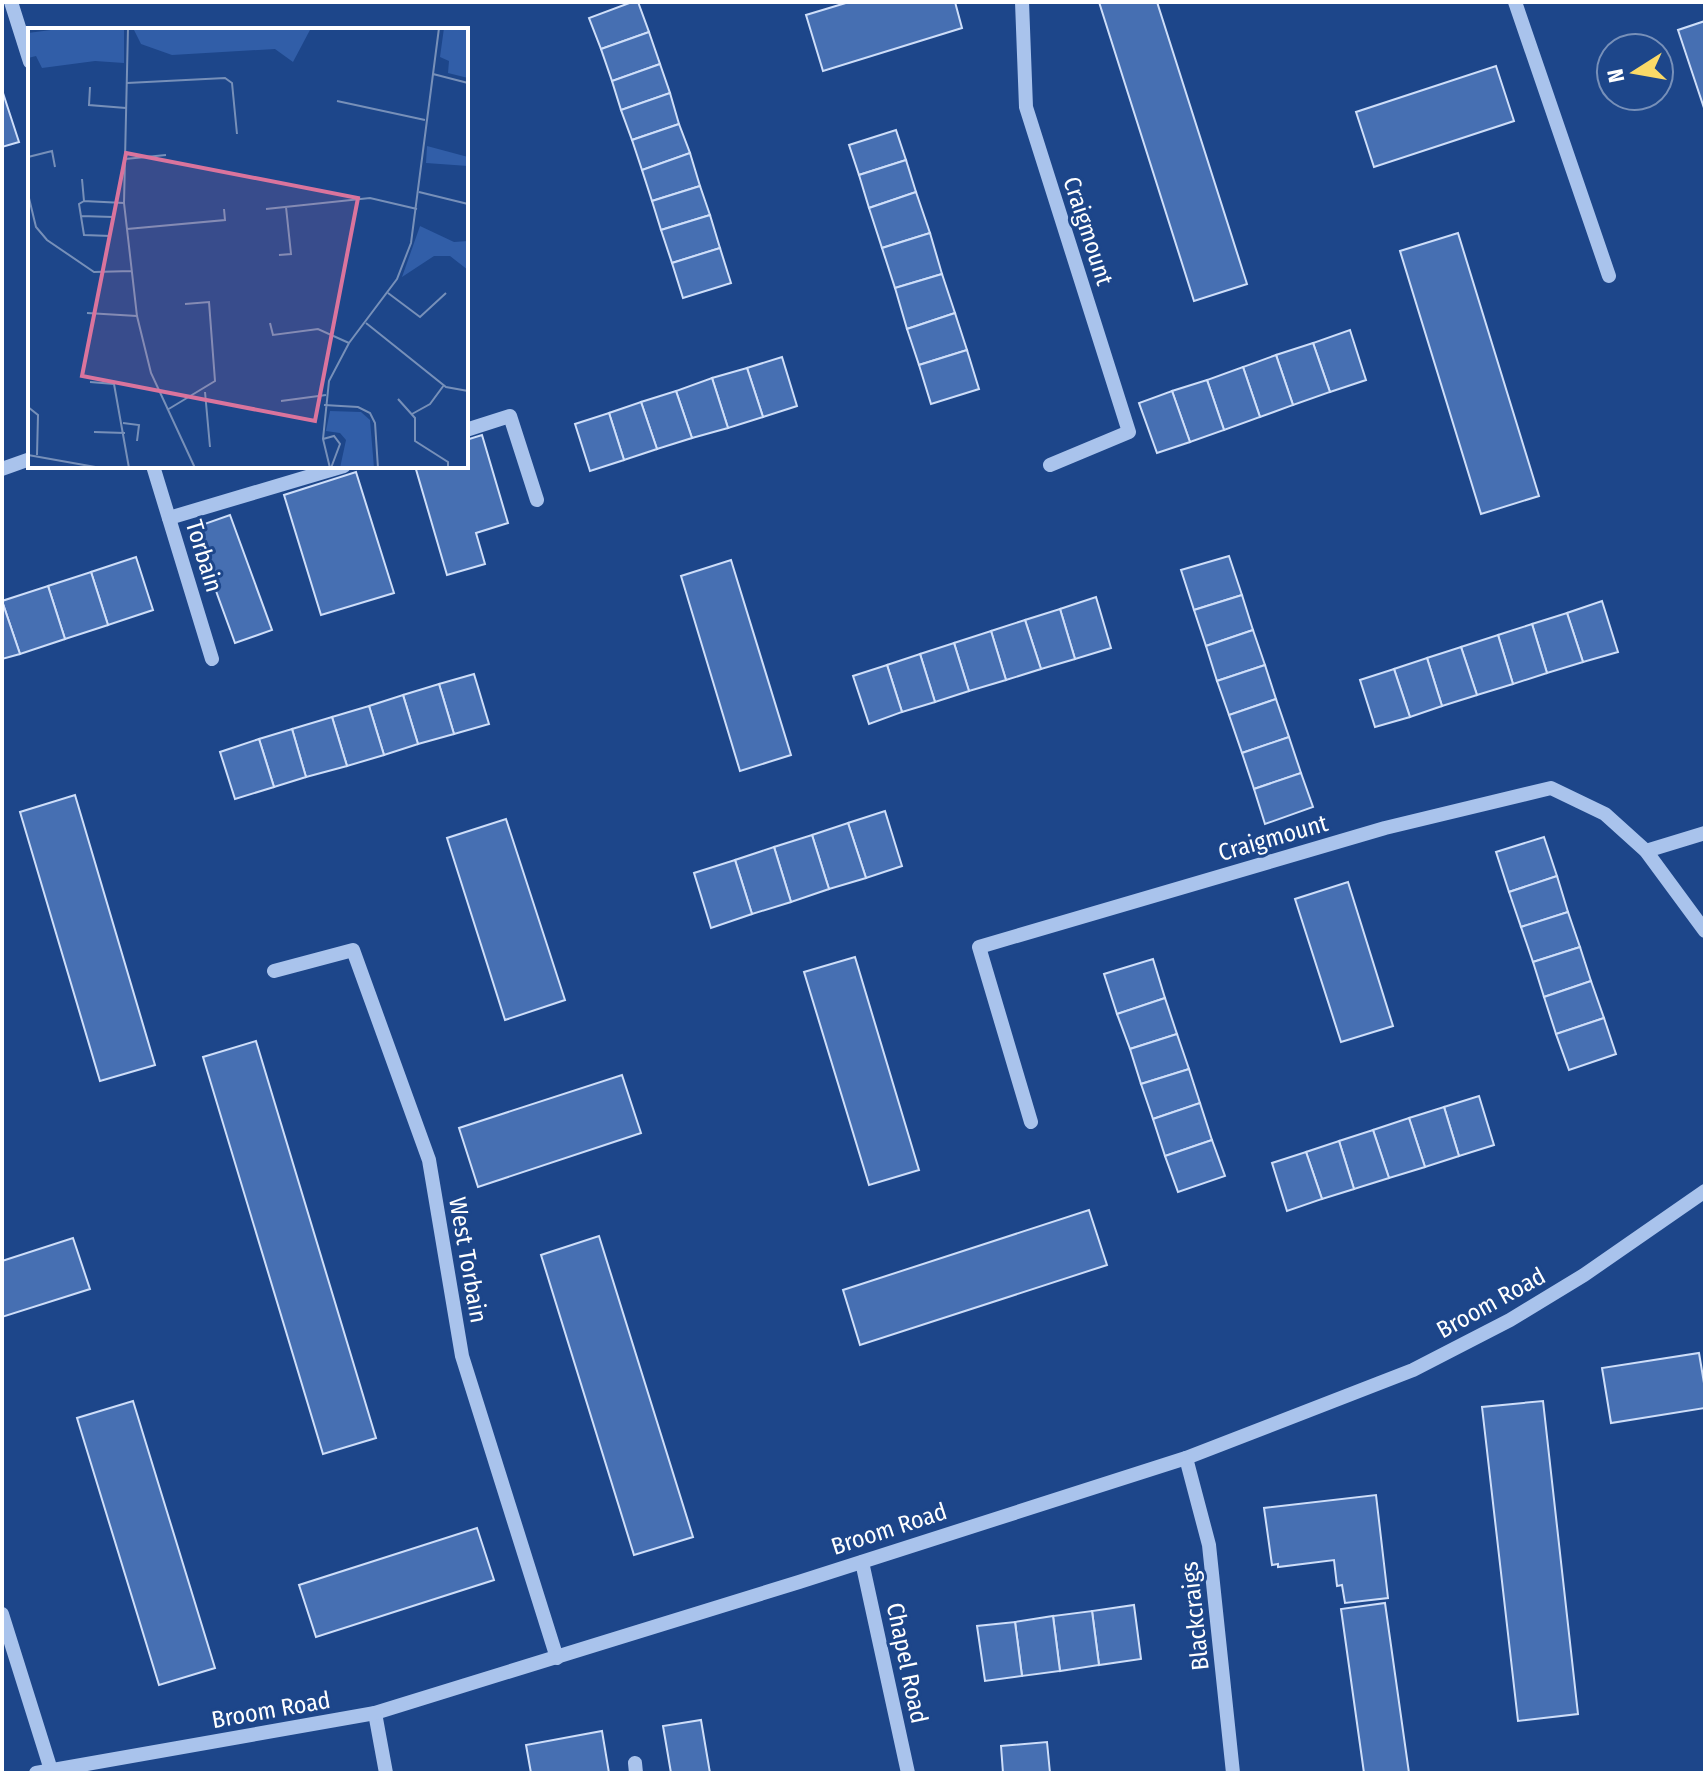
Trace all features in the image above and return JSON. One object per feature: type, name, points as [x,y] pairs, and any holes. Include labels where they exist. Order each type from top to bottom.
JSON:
[{"type":"street","points":[[11,2],[28,56]]},
{"type":"street","name":"Craigmount","points":[[1022,2],[1026,107],[1129,432],[1050,465]]},
{"type":"street","points":[[1515,2],[1609,276]]},
{"type":"street","points":[[468,429],[510,416],[537,500]]},
{"type":"street","points":[[2,469],[28,460]]},
{"type":"street","name":"Torbain","points":[[154,468],[212,659]]},
{"type":"street","points":[[169,518],[337,468]]},
{"type":"street","name":"Craigmount","points":[[1031,1122],[979,947],[1385,828],[1551,788],[1605,814],[1646,851],[1705,931]]},
{"type":"street","points":[[1646,851],[1705,833]]},
{"type":"street","name":"West Torbain","points":[[274,971],[353,950],[429,1160],[462,1356],[557,1658]]},
{"type":"street","name":"Broom Road","points":[[44,1772],[375,1713],[1186,1458],[1413,1370],[1510,1320],[1584,1275],[1705,1191]]},
{"type":"street","name":"Blackcraigs","points":[[1186,1458],[1209,1545],[1233,1773]]},
{"type":"street","name":"Chapel Road","points":[[862,1562],[908,1773]]},
{"type":"street","points":[[2,1614],[44,1772]]},
{"type":"street","points":[[375,1713],[386,1773]]},
{"type":"building","points":[[638,2],[649,32],[601,49],[589,18]]},
{"type":"building","points":[[849,2],[955,2],[962,28],[823,71],[806,15]]},
{"type":"building","points":[[1099,2],[1157,2],[1247,284],[1194,301]]},
{"type":"building","points":[[1705,21],[1705,111],[1678,30]]},
{"type":"building","points":[[649,32],[660,64],[612,81],[601,49]]},
{"type":"building","points":[[660,64],[670,93],[621,110],[612,81]]},
{"type":"building","points":[[1496,66],[1514,121],[1374,167],[1356,112]]},
{"type":"building","points":[[2,90],[19,142],[2,147]]},
{"type":"building","points":[[670,93],[679,124],[632,140],[621,110]]},
{"type":"building","points":[[679,124],[690,153],[642,170],[632,140]]},
{"type":"building","points":[[896,130],[906,160],[859,175],[849,145]]},
{"type":"building","points":[[690,153],[700,186],[652,201],[642,170]]},
{"type":"building","points":[[906,160],[916,192],[869,208],[859,175]]},
{"type":"building","points":[[700,186],[710,215],[661,230],[652,201]]},
{"type":"building","points":[[916,192],[930,233],[882,248],[869,208]]},
{"type":"building","points":[[710,215],[720,248],[672,263],[661,230]]},
{"type":"building","points":[[930,233],[942,274],[895,288],[882,248]]},
{"type":"building","points":[[1458,233],[1539,496],[1481,514],[1400,251]]},
{"type":"building","points":[[720,248],[731,283],[683,298],[672,263]]},
{"type":"building","points":[[942,274],[955,313],[907,329],[895,288]]},
{"type":"building","points":[[955,313],[967,350],[919,365],[907,329]]},
{"type":"building","points":[[1350,330],[1366,380],[1330,392],[1313,343]]},
{"type":"building","points":[[1313,343],[1330,392],[1293,405],[1276,355]]},
{"type":"building","points":[[967,350],[979,389],[931,404],[919,365]]},
{"type":"building","points":[[1276,355],[1293,405],[1260,417],[1243,367]]},
{"type":"building","points":[[782,357],[797,406],[763,417],[747,368]]},
{"type":"building","points":[[1243,367],[1260,417],[1224,430],[1207,380]]},
{"type":"building","points":[[747,368],[763,417],[728,428],[712,378]]},
{"type":"building","points":[[712,378],[728,428],[692,438],[676,391]]},
{"type":"building","points":[[1207,380],[1224,430],[1190,442],[1172,391]]},
{"type":"building","points":[[676,391],[692,438],[657,449],[641,402]]},
{"type":"building","points":[[1172,391],[1190,442],[1157,453],[1139,403]]},
{"type":"building","points":[[641,402],[657,449],[624,460],[609,413]]},
{"type":"building","points":[[609,413],[624,460],[590,471],[575,424]]},
{"type":"building","points":[[482,435],[508,523],[476,533],[485,564],[447,575],[416,468],[468,468],[468,439]]},
{"type":"building","points":[[356,472],[394,593],[321,615],[284,495]]},
{"type":"building","points":[[230,515],[272,630],[235,643],[193,528]]},
{"type":"building","points":[[1229,556],[1242,595],[1194,610],[1181,570]]},
{"type":"building","points":[[136,557],[153,610],[108,625],[91,572]]},
{"type":"building","points":[[731,560],[791,755],[740,771],[681,576]]},
{"type":"building","points":[[91,572],[108,625],[65,639],[48,586]]},
{"type":"building","points":[[48,586],[65,639],[20,654],[2,601]]},
{"type":"building","points":[[1242,595],[1253,630],[1206,646],[1194,610]]},
{"type":"building","points":[[1096,597],[1111,648],[1075,659],[1060,609]]},
{"type":"building","points":[[2,601],[20,654],[2,659]]},
{"type":"building","points":[[1602,601],[1618,652],[1583,662],[1567,613]]},
{"type":"building","points":[[1060,609],[1075,659],[1041,669],[1025,620]]},
{"type":"building","points":[[1567,613],[1583,662],[1547,673],[1532,624]]},
{"type":"building","points":[[1025,620],[1041,669],[1006,680],[991,631]]},
{"type":"building","points":[[1532,624],[1547,673],[1513,684],[1498,635]]},
{"type":"building","points":[[1253,630],[1265,665],[1217,681],[1206,646]]},
{"type":"building","points":[[991,631],[1006,680],[969,691],[954,643]]},
{"type":"building","points":[[1498,635],[1513,684],[1477,695],[1461,647]]},
{"type":"building","points":[[954,643],[969,691],[935,702],[920,654]]},
{"type":"building","points":[[1461,647],[1477,695],[1442,706],[1427,658]]},
{"type":"building","points":[[920,654],[935,702],[902,712],[887,665]]},
{"type":"building","points":[[1427,658],[1442,706],[1410,717],[1394,669]]},
{"type":"building","points":[[887,665],[902,712],[869,724],[853,676]]},
{"type":"building","points":[[1265,665],[1276,699],[1229,715],[1217,681]]},
{"type":"building","points":[[1394,669],[1410,717],[1375,727],[1360,680]]},
{"type":"building","points":[[474,674],[489,724],[454,734],[439,684]]},
{"type":"building","points":[[439,684],[454,734],[418,744],[403,695]]},
{"type":"building","points":[[403,695],[418,744],[384,755],[369,706]]},
{"type":"building","points":[[1276,699],[1289,737],[1242,753],[1229,715]]},
{"type":"building","points":[[369,706],[384,755],[347,766],[332,717]]},
{"type":"building","points":[[332,717],[347,766],[306,777],[292,729]]},
{"type":"building","points":[[292,729],[306,777],[274,787],[259,739]]},
{"type":"building","points":[[1289,737],[1301,773],[1254,789],[1242,753]]},
{"type":"building","points":[[259,739],[274,787],[235,799],[220,752]]},
{"type":"building","points":[[1301,773],[1313,807],[1265,824],[1254,789]]},
{"type":"building","points":[[75,795],[155,1065],[100,1081],[20,812]]},
{"type":"building","points":[[885,811],[902,866],[866,878],[848,823]]},
{"type":"building","points":[[506,819],[565,1000],[505,1020],[447,838]]},
{"type":"building","points":[[848,823],[866,878],[829,889],[812,835]]},
{"type":"building","points":[[812,835],[829,889],[791,902],[774,847]]},
{"type":"building","points":[[1544,837],[1557,876],[1509,892],[1496,852]]},
{"type":"building","points":[[774,847],[791,902],[752,914],[735,860]]},
{"type":"building","points":[[735,860],[752,914],[711,928],[694,873]]},
{"type":"building","points":[[1557,876],[1568,912],[1521,927],[1509,892]]},
{"type":"building","points":[[1348,882],[1393,1026],[1341,1042],[1295,899]]},
{"type":"building","points":[[1568,912],[1580,947],[1533,962],[1521,927]]},
{"type":"building","points":[[1580,947],[1591,981],[1544,997],[1533,962]]},
{"type":"building","points":[[855,957],[919,1170],[869,1185],[804,972]]},
{"type":"building","points":[[1153,959],[1165,998],[1117,1014],[1104,974]]},
{"type":"building","points":[[1591,981],[1604,1018],[1556,1034],[1544,997]]},
{"type":"building","points":[[1165,998],[1177,1034],[1130,1049],[1117,1014]]},
{"type":"building","points":[[1604,1018],[1616,1054],[1569,1070],[1556,1034]]},
{"type":"building","points":[[1177,1034],[1189,1069],[1141,1084],[1130,1049]]},
{"type":"building","points":[[256,1041],[376,1438],[323,1454],[203,1057]]},
{"type":"building","points":[[1189,1069],[1200,1103],[1153,1119],[1141,1084]]},
{"type":"building","points":[[622,1075],[641,1133],[478,1187],[459,1128]]},
{"type":"building","points":[[1479,1096],[1494,1145],[1459,1156],[1444,1107]]},
{"type":"building","points":[[1200,1103],[1212,1140],[1165,1156],[1153,1119]]},
{"type":"building","points":[[1444,1107],[1459,1156],[1425,1167],[1409,1118]]},
{"type":"building","points":[[1409,1118],[1425,1167],[1389,1178],[1373,1130]]},
{"type":"building","points":[[1373,1130],[1389,1178],[1354,1189],[1339,1141]]},
{"type":"building","points":[[1212,1140],[1225,1176],[1178,1192],[1165,1156]]},
{"type":"building","points":[[1339,1141],[1354,1189],[1322,1199],[1306,1152]]},
{"type":"building","points":[[1306,1152],[1322,1199],[1287,1211],[1272,1163]]},
{"type":"building","points":[[1089,1210],[1107,1265],[860,1345],[843,1290]]},
{"type":"building","points":[[599,1236],[693,1537],[634,1555],[541,1255]]},
{"type":"building","points":[[73,1238],[90,1289],[2,1317],[2,1261]]},
{"type":"building","points":[[1699,1353],[1705,1408],[1611,1423],[1602,1368]]},
{"type":"building","points":[[133,1401],[215,1668],[159,1685],[77,1418]]},
{"type":"building","points":[[1543,1401],[1578,1714],[1518,1721],[1482,1407]]},
{"type":"building","points":[[1376,1495],[1388,1598],[1345,1603],[1342,1585],[1337,1586],[1334,1560],[1278,1567],[1278,1564],[1272,1565],[1264,1508]]},
{"type":"building","points":[[477,1528],[494,1580],[316,1637],[299,1585]]},
{"type":"building","points":[[1385,1603],[1409,1773],[1364,1773],[1341,1609]]},
{"type":"building","points":[[1134,1605],[1141,1659],[1099,1665],[1092,1611]]},
{"type":"building","points":[[1092,1611],[1099,1665],[1060,1671],[1053,1616]]},
{"type":"building","points":[[1053,1616],[1060,1671],[1022,1676],[1015,1622]]},
{"type":"building","points":[[1015,1622],[1022,1676],[985,1681],[977,1626]]},
{"type":"building","points":[[701,1720],[710,1773],[671,1773],[663,1726]]},
{"type":"building","points":[[602,1731],[609,1773],[531,1773],[526,1745]]},
{"type":"building","points":[[1047,1742],[1050,1773],[1003,1773],[1001,1746]]}]
